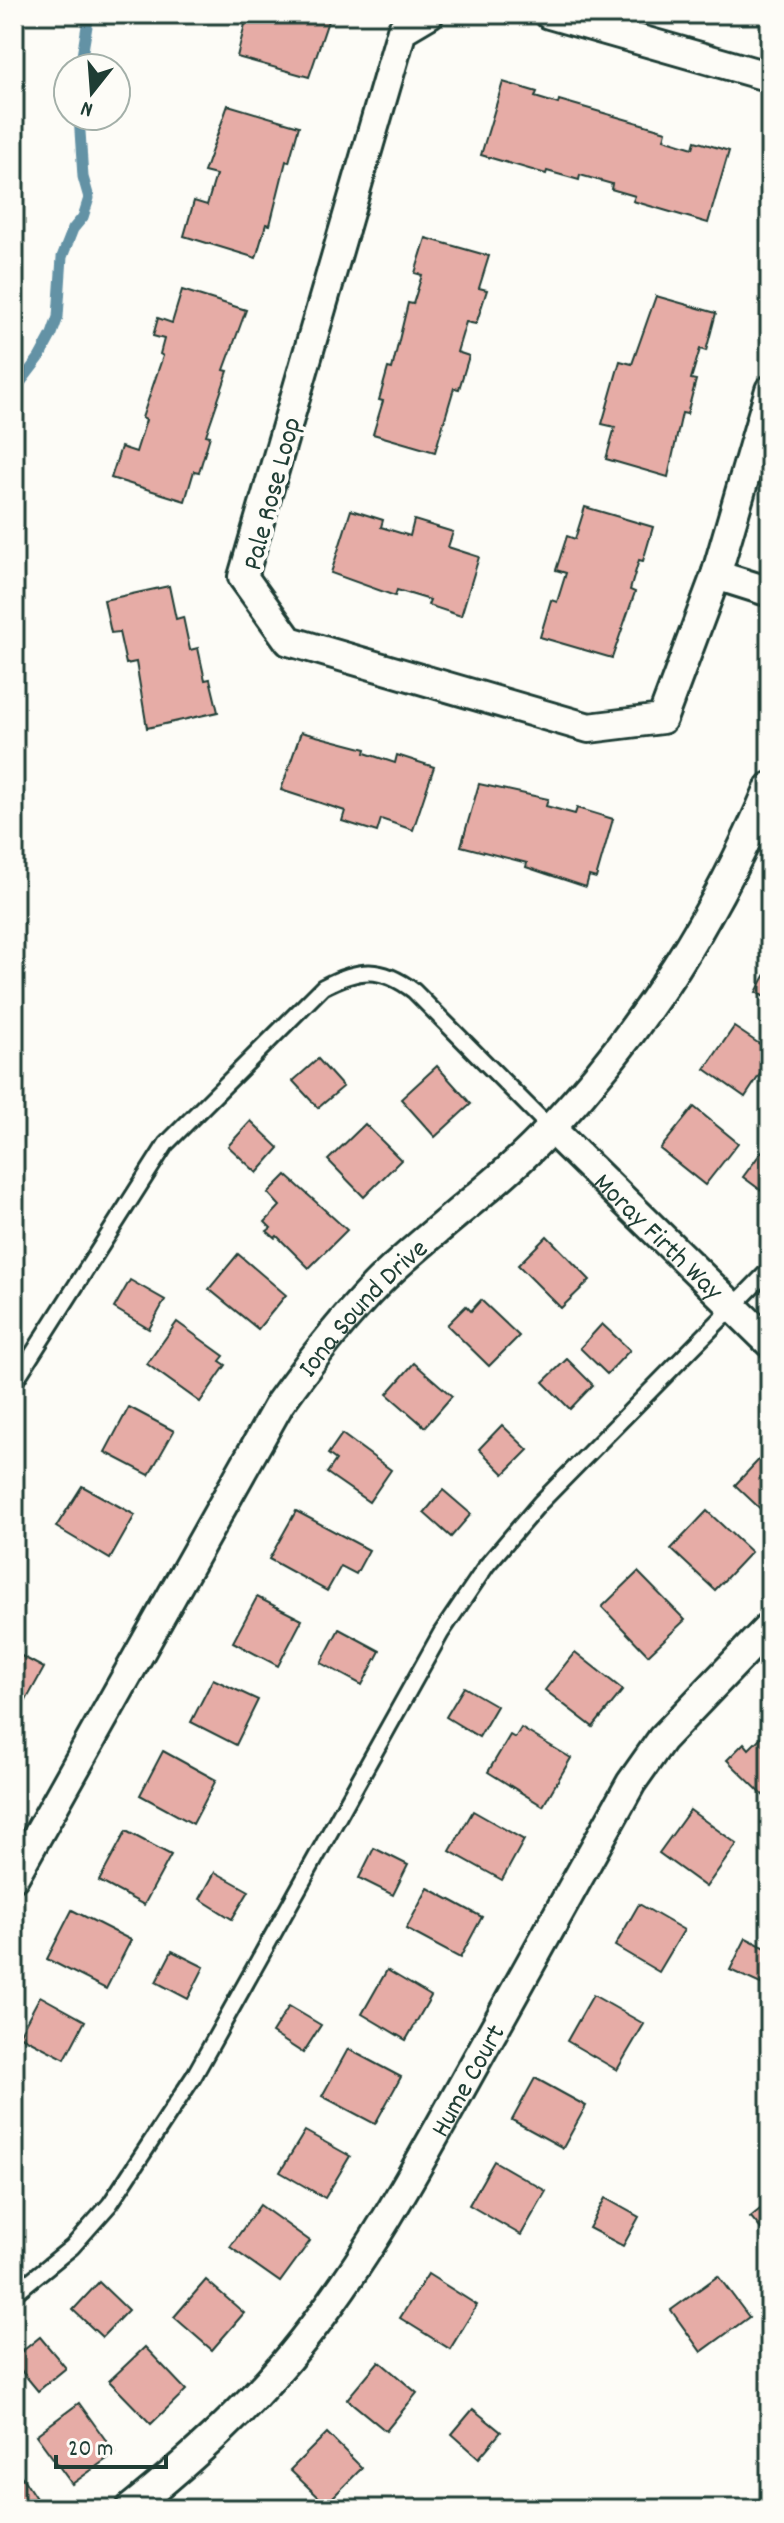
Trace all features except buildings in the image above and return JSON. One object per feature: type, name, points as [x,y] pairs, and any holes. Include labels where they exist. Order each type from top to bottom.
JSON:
[{"type":"street","name":"Pale Rose Loop","points":[[429,14],[402,30],[243,577],[289,641],[589,728],[662,719],[716,575],[770,390]]},
{"type":"street","points":[[549,14],[770,77]]},
{"type":"street","points":[[716,575],[770,592]]},
{"type":"street","name":"Iona Sound Drive","points":[[14,1877],[280,1403],[317,1351],[380,1281],[551,1129],[624,1045],[708,918],[743,850],[770,787]]},
{"type":"street","name":"Moray Firth Way","points":[[551,1129],[770,1343]]},
{"type":"street","name":"Hume Court","points":[[130,2509],[182,2467],[238,2414],[302,2342],[359,2264],[408,2185],[631,1783],[662,1739],[770,1626]]},
{"type":"lane","points":[[14,1383],[166,1144],[323,987],[346,975],[371,972],[395,977],[414,991],[551,1129]]},
{"type":"lane","points":[[14,2294],[72,2247],[110,2204],[194,2076],[441,1633],[487,1565],[540,1503],[770,1269]]},
{"type":"waterway","points":[[83,52],[89,14]]},
{"type":"waterway","points":[[14,391],[39,358],[52,334],[58,317],[62,257],[73,229],[83,217],[89,198],[83,177],[80,132]]}]
